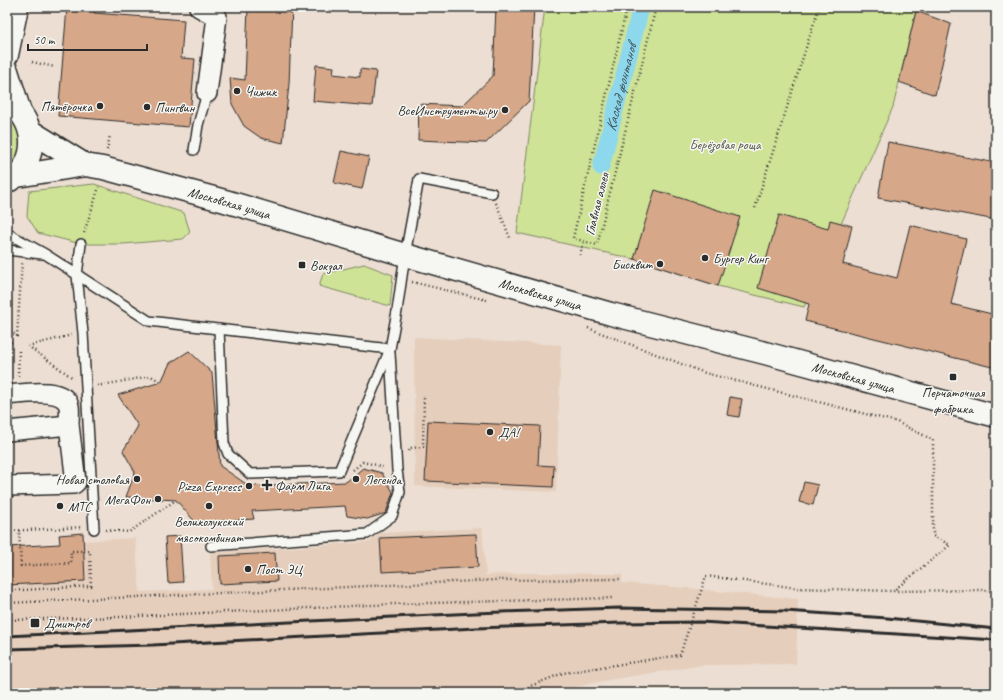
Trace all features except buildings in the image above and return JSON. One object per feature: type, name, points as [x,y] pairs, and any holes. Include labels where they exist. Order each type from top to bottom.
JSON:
[{"type":"main road","points":[[7,55],[17,7]]},
{"type":"main road","name":"Московская улица","points":[[7,71],[13,107],[30,131],[85,165]]},
{"type":"main road","name":"Московская улица","points":[[12,178],[24,168],[29,157],[32,144],[30,131]]},
{"type":"main road","name":"Московская улица","points":[[12,178],[85,165],[103,168],[225,201],[405,255],[611,314],[765,353],[996,416]]},
{"type":"street","points":[[199,7],[217,17],[207,93]]},
{"type":"street","points":[[7,395],[53,393],[64,399],[69,406],[69,425],[76,482],[74,484],[7,486]]},
{"type":"street","points":[[7,430],[69,425]]},
{"type":"lane","points":[[194,150],[198,125],[207,93]]},
{"type":"lane","points":[[219,329],[224,443],[228,454],[250,474],[340,471],[390,349],[419,179],[492,193]]},
{"type":"lane","points":[[7,233],[45,254],[149,321],[390,349]]},
{"type":"lane","points":[[81,244],[77,275],[83,333],[94,528]]},
{"type":"lane","points":[[7,250],[45,254]]},
{"type":"lane","points":[[211,546],[367,534],[392,516],[400,492],[397,470],[390,349]]},
{"type":"path","name":"Главная аллея","points":[[627,7],[573,238],[597,245],[656,7]]},
{"type":"path","points":[[754,208],[819,7]]},
{"type":"path","points":[[32,62],[55,67]]},
{"type":"path","points":[[107,150],[110,135]]},
{"type":"path","points":[[81,244],[99,186]]},
{"type":"path","points":[[492,193],[510,238]]},
{"type":"path","points":[[580,255],[584,241]]},
{"type":"path","points":[[7,329],[17,336],[22,252]]},
{"type":"path","points":[[402,280],[487,300]]},
{"type":"path","points":[[583,327],[705,373],[897,422],[933,440],[933,536],[950,545],[893,591]]},
{"type":"path","points":[[83,333],[28,346],[86,388],[151,376],[161,382]]},
{"type":"path","points":[[7,343],[12,342]]},
{"type":"path","points":[[397,470],[410,448],[423,447],[424,395]]},
{"type":"path","points":[[7,591],[92,586],[90,551],[71,551],[71,563],[21,566],[19,531]]},
{"type":"path","points":[[480,693],[523,689],[563,673],[680,655],[706,576],[798,588],[893,591],[985,590],[996,592]]},
{"type":"path","points":[[7,603],[496,580],[620,579]]},
{"type":"path","points":[[7,620],[127,617],[394,604],[613,598]]},
{"type":"shaded area","points":[[414,337],[561,345],[556,492],[415,486]]},
{"type":"shaded area","points":[[482,528],[486,575],[525,573],[622,574],[622,583],[798,599],[796,664],[703,665],[602,681],[554,693],[7,693],[7,547],[60,544],[59,535],[83,533],[84,541],[135,538],[140,592],[212,589],[210,553],[369,542],[380,533]]},
{"type":"green space","name":"Берёзовая роща","points":[[545,7],[917,7],[893,107],[804,307],[718,286],[634,259],[517,233]]},
{"type":"green space","points":[[7,109],[26,141],[7,176]]},
{"type":"green space","points":[[94,184],[184,213],[190,232],[183,239],[123,244],[81,244],[38,233],[27,216],[29,191]]},
{"type":"green space","points":[[364,264],[393,275],[390,306],[319,286],[323,274]]},
{"type":"waterway","name":"Каскад фонтанов","points":[[601,167],[641,7]]},
{"type":"railway","points":[[7,636],[475,613],[619,608],[785,611],[887,618],[996,629]]},
{"type":"railway","points":[[7,649],[153,645],[476,628],[701,622],[996,640]]},
{"type":"place","name":"Чижик","points":[[237,91]]},
{"type":"place","name":"Пятёрочка","points":[[100,106]]},
{"type":"place","name":"Пингвин","points":[[147,107]]},
{"type":"place","name":"ВсеИнструменты.ру","points":[[505,110]]},
{"type":"place","name":"Бургер Кинг","points":[[705,258]]},
{"type":"place","name":"Бисквит","points":[[660,264]]},
{"type":"place","name":"Вокзал","points":[[302,265]]},
{"type":"place","name":"Перчаточная фабрика","points":[[953,377]]},
{"type":"place","name":"ДА!","points":[[490,432]]},
{"type":"place","name":"Новая столовая","points":[[137,479]]},
{"type":"place","name":"Легенда","points":[[356,479]]},
{"type":"place","name":"Фарм Лига","points":[[267,485]]},
{"type":"place","name":"Pizza Express","points":[[249,486]]},
{"type":"place","name":"МегаФон","points":[[158,499]]},
{"type":"place","name":"МТС","points":[[60,506]]},
{"type":"place","name":"Великолукский мясокомбинат","points":[[209,506]]},
{"type":"place","name":"Пост ЭЦ","points":[[248,569]]},
{"type":"place","name":"Дмитров","points":[[35,623]]}]
